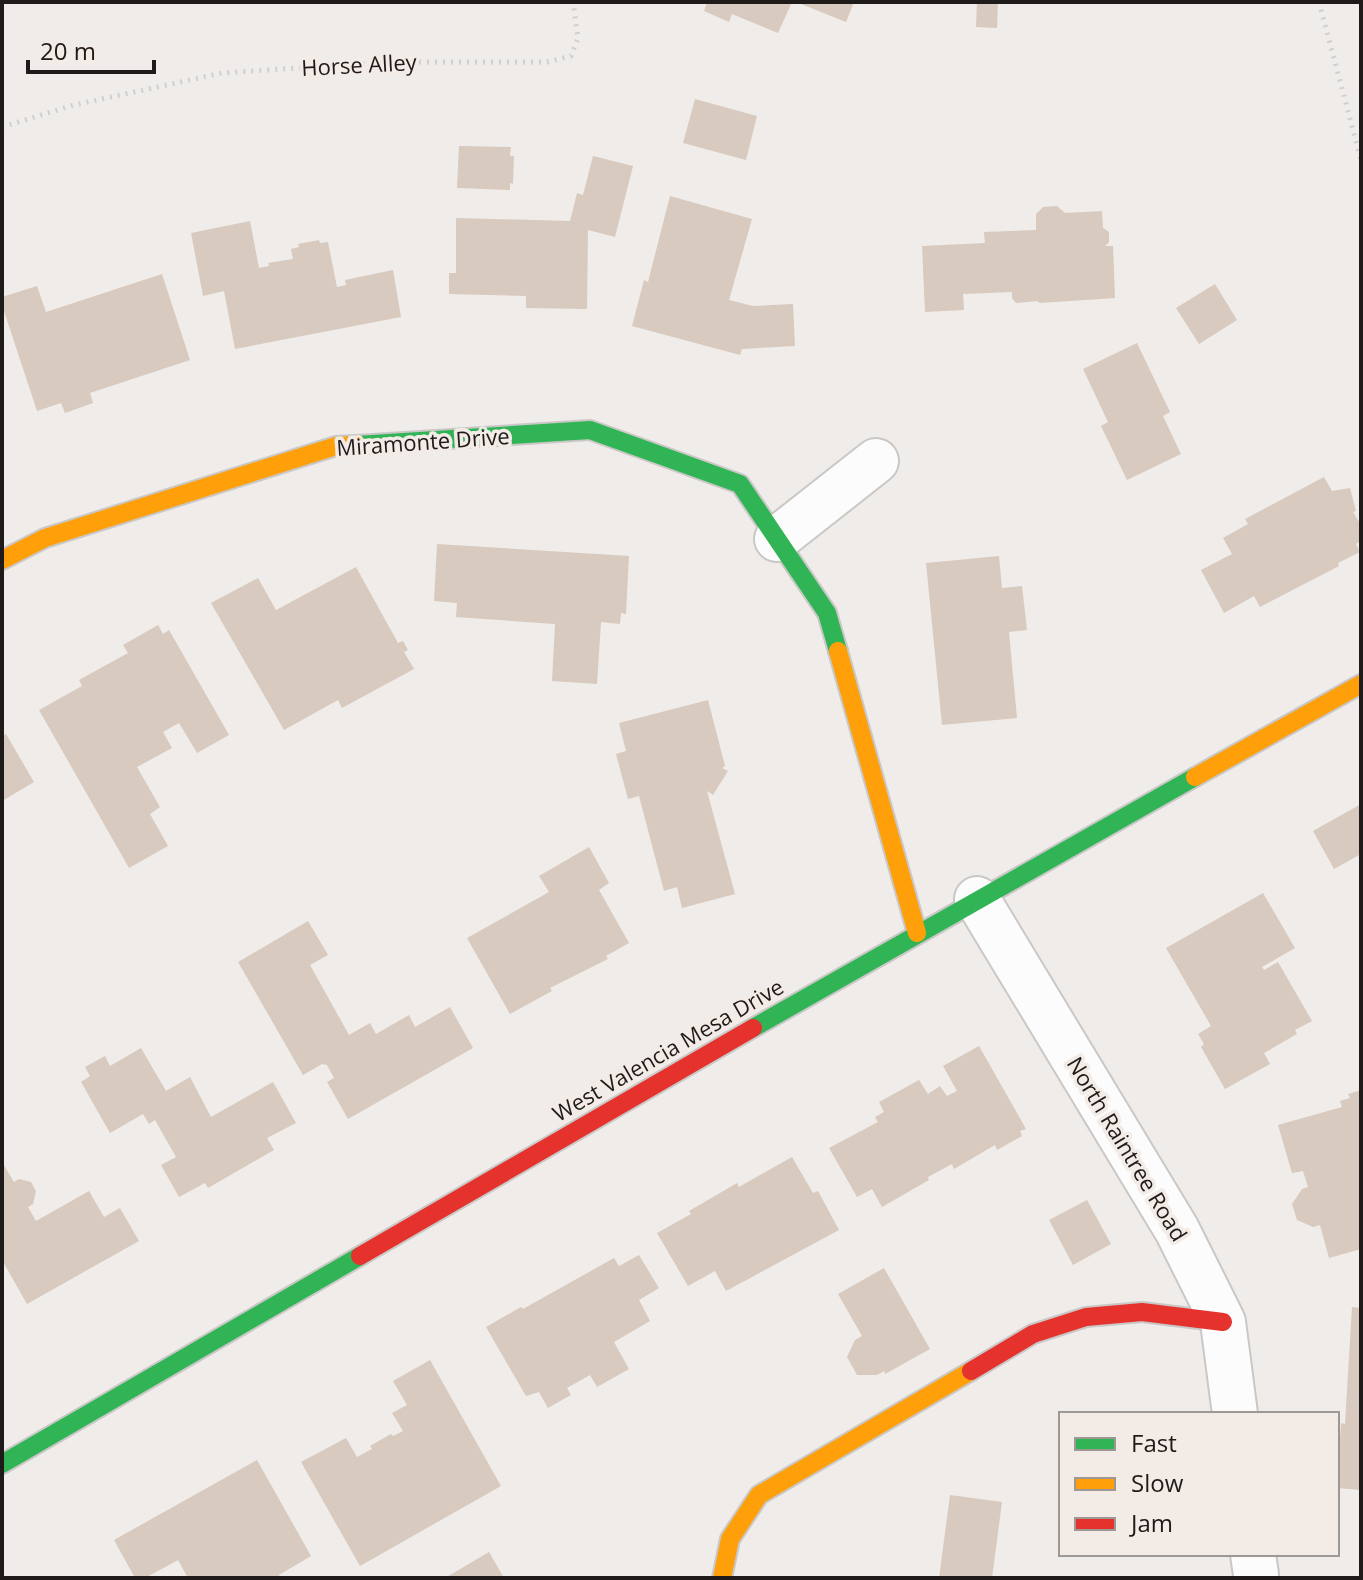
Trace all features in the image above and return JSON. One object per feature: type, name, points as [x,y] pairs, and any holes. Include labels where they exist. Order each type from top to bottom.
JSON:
[{"type":"street","name":"Miramonte Drive","points":[[2,560],[45,538],[336,446],[590,430],[740,484],[827,613],[917,933]]},
{"type":"street","points":[[777,539],[876,461]]},
{"type":"street","name":"West Valencia Mesa Drive","points":[[4,1459],[917,933],[1361,684]]},
{"type":"street","name":"North Raintree Road","points":[[977,899],[1177,1230],[1223,1322],[1235,1412]]},
{"type":"street","points":[[722,1578],[730,1539],[759,1495],[1033,1334],[1086,1317],[1142,1312],[1223,1322]]},
{"type":"path","name":"Horse Alley","points":[[2,127],[74,105],[222,73],[389,62],[547,62],[571,56],[578,38],[573,2]]},
{"type":"path","points":[[1319,2],[1361,160]]},
{"type":"building","points":[[707,2],[792,2],[778,33],[732,14],[729,22],[704,11]]},
{"type":"building","points":[[796,2],[854,2],[846,22]]},
{"type":"building","points":[[977,2],[998,2],[997,28],[976,27]]},
{"type":"building","points":[[695,99],[757,116],[746,160],[683,143]]},
{"type":"building","points":[[459,146],[511,147],[510,156],[514,156],[510,190],[457,188]]},
{"type":"building","points":[[593,156],[633,166],[615,237],[588,230],[587,309],[526,308],[526,296],[449,294],[449,273],[456,273],[456,218],[570,221],[577,193],[583,195]]},
{"type":"building","points":[[670,196],[752,219],[729,300],[753,306],[793,304],[795,346],[742,349],[740,355],[632,326],[644,280],[648,282]]},
{"type":"building","points":[[1057,206],[1065,213],[1102,211],[1103,228],[1109,232],[1109,242],[1105,246],[1113,246],[1115,298],[1016,303],[1012,292],[963,294],[964,310],[925,312],[922,246],[985,243],[984,232],[1036,230],[1036,214],[1043,207]]},
{"type":"building","points":[[250,221],[259,268],[269,266],[268,263],[293,259],[291,249],[299,247],[298,244],[319,240],[320,243],[328,242],[337,287],[346,285],[345,280],[393,270],[401,317],[235,349],[224,291],[203,296],[191,233]]},
{"type":"building","points":[[162,274],[190,360],[90,393],[93,403],[65,413],[61,403],[37,411],[2,297],[37,286],[46,312]]},
{"type":"building","points":[[1215,284],[1237,320],[1199,344],[1176,308]]},
{"type":"building","points":[[1137,343],[1170,412],[1163,416],[1181,454],[1127,480],[1101,426],[1108,422],[1083,369]]},
{"type":"building","points":[[1324,477],[1332,491],[1350,488],[1356,511],[1353,512],[1361,525],[1361,541],[1356,544],[1360,552],[1260,607],[1254,596],[1224,613],[1201,570],[1232,554],[1223,538],[1248,524],[1245,519]]},
{"type":"building","points":[[437,544],[629,556],[626,614],[621,613],[620,624],[601,622],[597,684],[552,681],[555,624],[456,617],[457,603],[434,601]]},
{"type":"building","points":[[999,556],[1002,588],[1022,586],[1027,630],[1009,632],[1017,718],[942,725],[926,563]]},
{"type":"building","points":[[356,567],[398,643],[403,641],[408,650],[404,652],[414,669],[342,708],[338,700],[284,730],[211,603],[258,578],[276,610]]},
{"type":"building","points":[[158,625],[163,634],[169,630],[229,735],[197,753],[179,723],[163,732],[172,748],[137,767],[160,807],[150,814],[168,846],[129,868],[39,710],[82,686],[79,680],[128,653],[123,645]]},
{"type":"building","points":[[708,700],[725,766],[722,768],[728,771],[713,795],[707,791],[735,894],[682,908],[677,887],[664,891],[639,796],[628,799],[616,754],[626,751],[619,723]]},
{"type":"building","points":[[6,734],[34,782],[2,801],[2,736]]},
{"type":"building","points":[[1361,804],[1361,854],[1334,869],[1313,831]]},
{"type":"building","points":[[589,847],[609,883],[599,890],[629,943],[606,956],[608,959],[550,988],[552,991],[510,1014],[467,938],[549,892],[539,876]]},
{"type":"building","points":[[1263,893],[1295,948],[1262,967],[1264,970],[1278,962],[1312,1021],[1295,1030],[1297,1034],[1264,1053],[1270,1064],[1225,1089],[1201,1047],[1204,1044],[1198,1034],[1211,1026],[1166,948]]},
{"type":"building","points":[[308,921],[328,955],[310,965],[349,1035],[370,1023],[376,1034],[409,1015],[415,1027],[450,1007],[473,1048],[348,1119],[327,1082],[334,1078],[327,1065],[322,1064],[303,1075],[238,962]]},
{"type":"building","points":[[979,1046],[1026,1129],[1020,1131],[1022,1136],[997,1150],[995,1145],[954,1169],[952,1164],[882,1207],[872,1189],[857,1197],[829,1148],[878,1122],[875,1117],[884,1112],[879,1102],[919,1080],[928,1094],[940,1086],[947,1096],[957,1091],[943,1066]]},
{"type":"building","points":[[141,1048],[166,1091],[190,1077],[211,1117],[273,1082],[296,1123],[267,1138],[274,1150],[208,1188],[205,1183],[179,1197],[161,1165],[176,1157],[155,1120],[149,1124],[143,1114],[110,1133],[81,1082],[90,1076],[85,1067],[105,1056],[110,1066]]},
{"type":"building","points":[[1361,1090],[1361,1249],[1329,1258],[1320,1225],[1313,1227],[1297,1220],[1292,1204],[1302,1189],[1308,1187],[1303,1171],[1292,1173],[1278,1125],[1342,1107],[1340,1101],[1350,1098],[1348,1094]]},
{"type":"building","points":[[792,1157],[813,1193],[818,1191],[839,1230],[726,1291],[715,1271],[688,1286],[657,1233],[737,1183],[739,1187]]},
{"type":"building","points":[[2,1162],[14,1182],[19,1179],[31,1182],[36,1191],[33,1204],[28,1207],[36,1221],[89,1191],[104,1217],[120,1208],[139,1241],[27,1304],[2,1260]]},
{"type":"building","points":[[1087,1200],[1111,1244],[1073,1265],[1049,1220]]},
{"type":"building","points":[[639,1255],[659,1288],[639,1300],[650,1321],[614,1342],[629,1369],[597,1387],[590,1375],[567,1388],[571,1395],[548,1408],[539,1392],[526,1396],[486,1327],[614,1258],[619,1266]]},
{"type":"building","points":[[884,1268],[930,1349],[885,1374],[884,1371],[877,1375],[857,1375],[847,1357],[855,1340],[862,1336],[838,1294]]},
{"type":"building","points":[[1352,1307],[1361,1308],[1361,1490],[1339,1488],[1341,1423],[1345,1424]]},
{"type":"building","points":[[430,1360],[501,1486],[360,1566],[301,1462],[346,1438],[357,1457],[391,1434],[393,1436],[403,1431],[392,1413],[407,1405],[393,1381]]},
{"type":"building","points":[[257,1460],[311,1556],[279,1575],[281,1578],[188,1578],[178,1560],[145,1578],[135,1578],[114,1540]]},
{"type":"building","points":[[950,1495],[1002,1502],[992,1578],[939,1578]]},
{"type":"building","points":[[489,1552],[504,1578],[445,1578]]},
{"type":"traffic: fast","points":[[357,445],[590,430],[740,484],[827,613],[838,651]]},
{"type":"traffic: fast","points":[[753,1028],[1195,777]]},
{"type":"traffic: fast","points":[[2,1464],[360,1256]]},
{"type":"traffic: slow","points":[[2,560],[45,538],[336,446],[357,445]]},
{"type":"traffic: slow","points":[[838,651],[917,933]]},
{"type":"traffic: slow","points":[[1195,777],[1361,684]]},
{"type":"traffic: slow","points":[[722,1578],[730,1539],[759,1495],[971,1371]]},
{"type":"traffic: jam","points":[[360,1256],[753,1028]]},
{"type":"traffic: jam","points":[[971,1371],[1033,1334],[1086,1317],[1142,1312],[1223,1322]]}]
